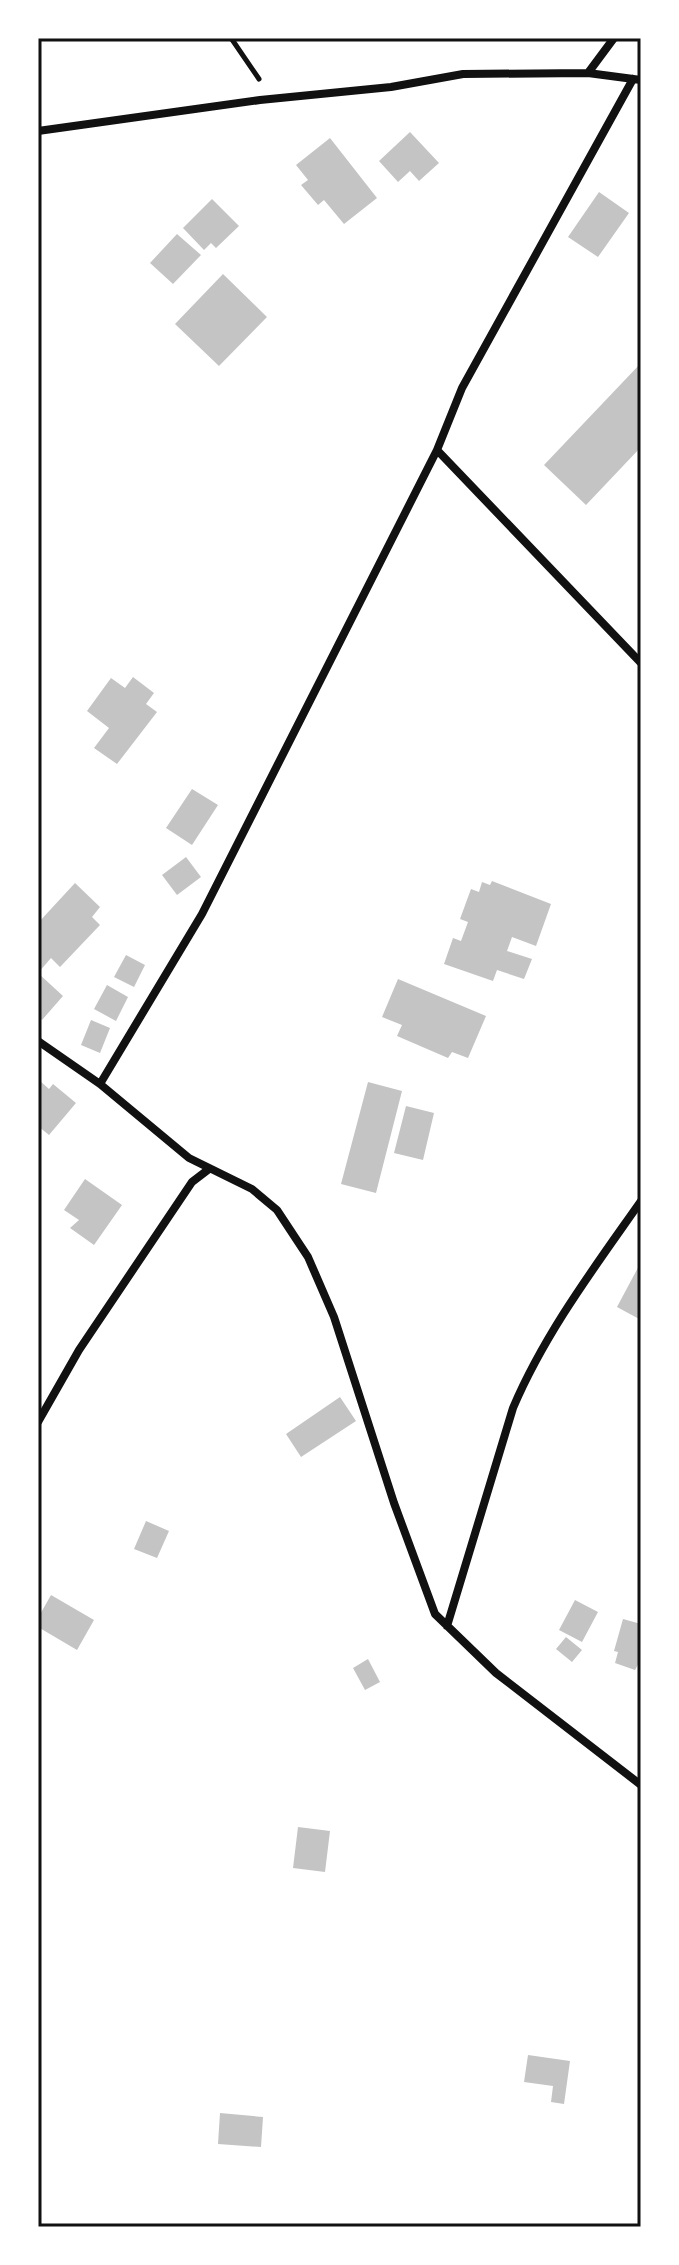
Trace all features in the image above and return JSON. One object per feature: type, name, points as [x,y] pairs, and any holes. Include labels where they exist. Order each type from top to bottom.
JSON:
[{"type":"street","points":[[588,73],[614,38]]},
{"type":"street","points":[[38,131],[391,87],[463,74],[588,73],[637,80],[462,388],[437,450],[202,914],[100,1084]]},
{"type":"street","points":[[437,450],[641,663]]},
{"type":"street","points":[[38,1041],[100,1084],[189,1158],[263,1196],[277,1210],[308,1257],[334,1317],[394,1503],[435,1614],[496,1673],[641,1785]]},
{"type":"street","points":[[38,1422],[79,1350],[192,1182],[209,1169]]},
{"type":"street","points":[[447,1626],[513,1408],[527,1375],[548,1336],[641,1201]]},
{"type":"path","points":[[231,38],[273,100]]},
{"type":"building","points":[[410,132],[439,163],[419,181],[410,171],[398,182],[379,161]]},
{"type":"building","points":[[330,138],[377,198],[344,224],[324,200],[318,205],[301,185],[308,180],[296,165]]},
{"type":"building","points":[[599,192],[629,213],[598,257],[568,237]]},
{"type":"building","points":[[212,199],[239,226],[216,248],[211,243],[204,250],[183,228]]},
{"type":"building","points":[[177,234],[201,255],[173,284],[150,263]]},
{"type":"building","points":[[223,274],[267,317],[219,366],[175,324]]},
{"type":"building","points":[[641,363],[641,447],[586,505],[544,465]]},
{"type":"building","points":[[133,677],[154,693],[146,704],[157,712],[117,764],[94,748],[109,728],[87,711],[111,678],[125,688]]},
{"type":"building","points":[[192,789],[218,805],[192,845],[166,828]]},
{"type":"building","points":[[186,857],[201,877],[177,895],[162,875]]},
{"type":"building","points":[[492,881],[551,904],[536,946],[512,937],[507,951],[532,959],[524,979],[497,970],[493,981],[444,964],[453,938],[461,941],[468,922],[460,919],[471,889],[479,892],[482,882],[490,885]]},
{"type":"building","points":[[75,883],[100,907],[92,917],[100,925],[60,967],[51,958],[38,973],[38,923]]},
{"type":"building","points":[[126,955],[145,965],[134,987],[114,977]]},
{"type":"building","points":[[38,973],[63,996],[42,1020],[38,1016]]},
{"type":"building","points":[[398,979],[486,1016],[468,1058],[452,1052],[448,1058],[397,1036],[402,1025],[382,1017]]},
{"type":"building","points":[[107,985],[128,997],[116,1021],[94,1009]]},
{"type":"building","points":[[91,1020],[110,1028],[100,1053],[81,1045]]},
{"type":"building","points":[[40,1081],[49,1089],[53,1084],[76,1103],[49,1135],[38,1126]]},
{"type":"building","points":[[368,1082],[402,1091],[376,1193],[341,1184]]},
{"type":"building","points":[[406,1106],[434,1113],[423,1160],[394,1153]]},
{"type":"building","points":[[85,1179],[122,1205],[94,1245],[70,1228],[79,1220],[64,1210]]},
{"type":"building","points":[[641,1262],[641,1320],[617,1307]]},
{"type":"building","points":[[340,1397],[356,1421],[301,1457],[286,1434]]},
{"type":"building","points":[[146,1521],[169,1531],[157,1558],[134,1549]]},
{"type":"building","points":[[51,1595],[94,1620],[77,1650],[38,1627],[38,1618]]},
{"type":"building","points":[[575,1600],[598,1612],[582,1642],[559,1630]]},
{"type":"building","points":[[623,1619],[641,1624],[641,1659],[635,1670],[615,1663],[618,1652],[614,1651]]},
{"type":"building","points":[[566,1637],[582,1650],[572,1662],[556,1649]]},
{"type":"building","points":[[368,1659],[380,1682],[365,1690],[353,1668]]},
{"type":"building","points":[[298,1827],[330,1831],[325,1872],[293,1868]]},
{"type":"building","points":[[528,2055],[570,2061],[564,2104],[551,2102],[553,2086],[524,2082]]},
{"type":"building","points":[[220,2113],[263,2117],[261,2147],[218,2144]]}]
